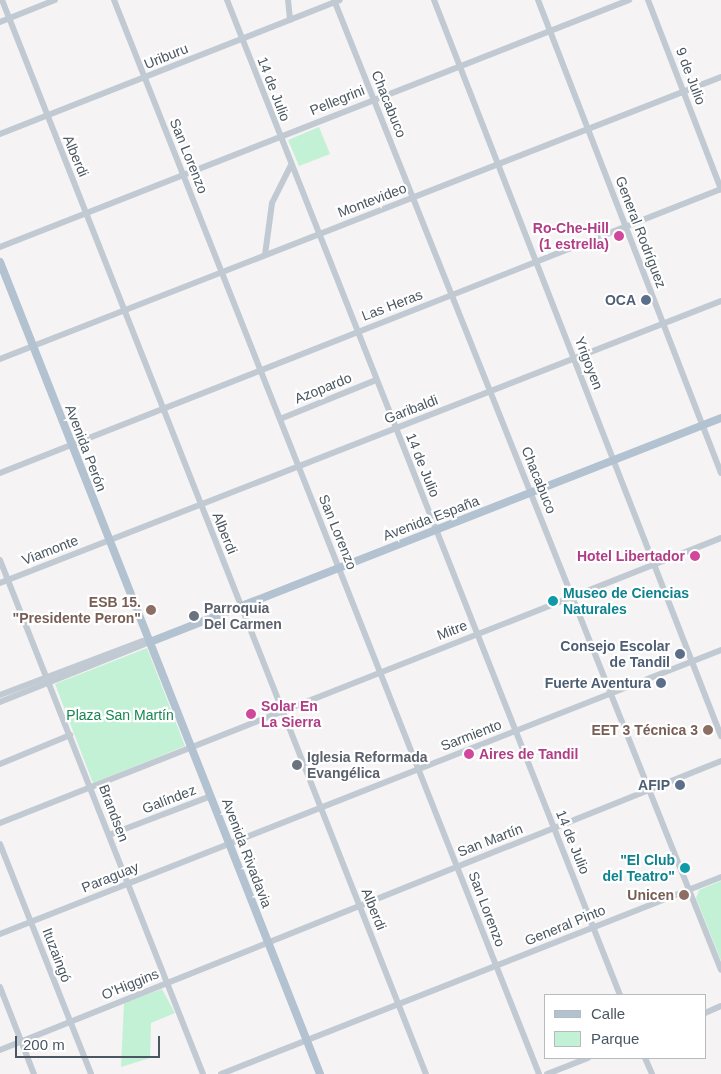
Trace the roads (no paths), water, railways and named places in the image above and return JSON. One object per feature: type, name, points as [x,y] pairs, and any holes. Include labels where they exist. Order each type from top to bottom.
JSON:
[{"type":"main road","name":"Avenida Perón","points":[[0,262],[150,642]]},
{"type":"main road","name":"Avenida España","points":[[150,642],[721,418]]},
{"type":"main road","name":"Avenida Rivadavia","points":[[150,642],[320,1074]]},
{"type":"street","name":"Alberdi","points":[[2,0],[46,116],[86,212],[162,409],[426,1074]]},
{"type":"street","points":[[0,22],[55,0]]},
{"type":"street","name":"San Lorenzo","points":[[114,0],[539,1074]]},
{"type":"street","name":"14 de Julio","points":[[226,0],[620,994]]},
{"type":"street","points":[[288,0],[290,20]]},
{"type":"street","name":"Yrigoyen","points":[[434,0],[721,736]]},
{"type":"street","name":"General Rodríguez","points":[[538,0],[721,472]]},
{"type":"street","name":"Pellegrini","points":[[0,247],[629,0]]},
{"type":"street","name":"9 de Julio","points":[[648,0],[721,189]]},
{"type":"street","name":"Uriburu","points":[[0,134],[337,1]]},
{"type":"street","name":"Chacabuco","points":[[337,1],[413,198],[721,970]]},
{"type":"street","name":"Montevideo","points":[[0,359],[721,77]]},
{"type":"street","points":[[265,255],[272,203],[292,165]]},
{"type":"street","name":"Las Heras","points":[[0,473],[721,189]]},
{"type":"street","name":"Garibaldi","points":[[109,541],[721,301]]},
{"type":"street","name":"Azopardo","points":[[280,419],[376,380]]},
{"type":"street","name":"Mitre","points":[[0,823],[721,538]]},
{"type":"street","name":"Viamonte","points":[[0,583],[109,541]]},
{"type":"street","name":"Brandsen","points":[[0,560],[203,1074]]},
{"type":"street","points":[[0,702],[143,641],[150,642]]},
{"type":"street","name":"Sarmiento","points":[[230,843],[721,650]]},
{"type":"street","points":[[0,695],[48,680]]},
{"type":"street","points":[[0,764],[70,735]]},
{"type":"street","name":"San Martín","points":[[268,941],[721,761]]},
{"type":"street","name":"Galíndez","points":[[109,836],[211,796]]},
{"type":"street","name":"Paraguay","points":[[0,934],[230,843]]},
{"type":"street","name":"Ituzaingó","points":[[0,844],[91,1074]]},
{"type":"street","name":"General Pinto","points":[[221,1074],[721,877]]},
{"type":"street","name":"O'Higgins","points":[[0,1050],[268,941]]},
{"type":"street","points":[[0,987],[34,1074]]},
{"type":"street","points":[[706,1013],[721,1006]]},
{"type":"street","points":[[547,1074],[585,1059]]},
{"type":"street","points":[[645,1059],[652,1074]]},
{"type":"place","name":"Ro-Che-Hill (1 estrella)","points":[[619,236]]},
{"type":"place","name":"OCA","points":[[646,300]]},
{"type":"place","name":"Hotel Libertador","points":[[695,556]]},
{"type":"place","name":"Museo de Ciencias Naturales","points":[[553,601]]},
{"type":"place","name":"ESB 15. \"Presidente Peron\"","points":[[151,610]]},
{"type":"place","name":"Parroquia Del Carmen","points":[[194,616]]},
{"type":"place","name":"Consejo Escolar de Tandil","points":[[680,654]]},
{"type":"place","name":"Fuerte Aventura","points":[[661,683]]},
{"type":"place","name":"Solar En La Sierra","points":[[251,714]]},
{"type":"place","name":"EET 3 Técnica 3","points":[[708,730]]},
{"type":"place","name":"Aires de Tandil","points":[[469,754]]},
{"type":"place","name":"Iglesia Reformada Evangélica","points":[[297,765]]},
{"type":"place","name":"AFIP","points":[[680,785]]},
{"type":"place","name":"\"El Club del Teatro\"","points":[[685,868]]},
{"type":"place","name":"Unicen","points":[[684,895]]},
{"type":"park label","name":"Plaza San Martín","points":[[120,715]]}]
